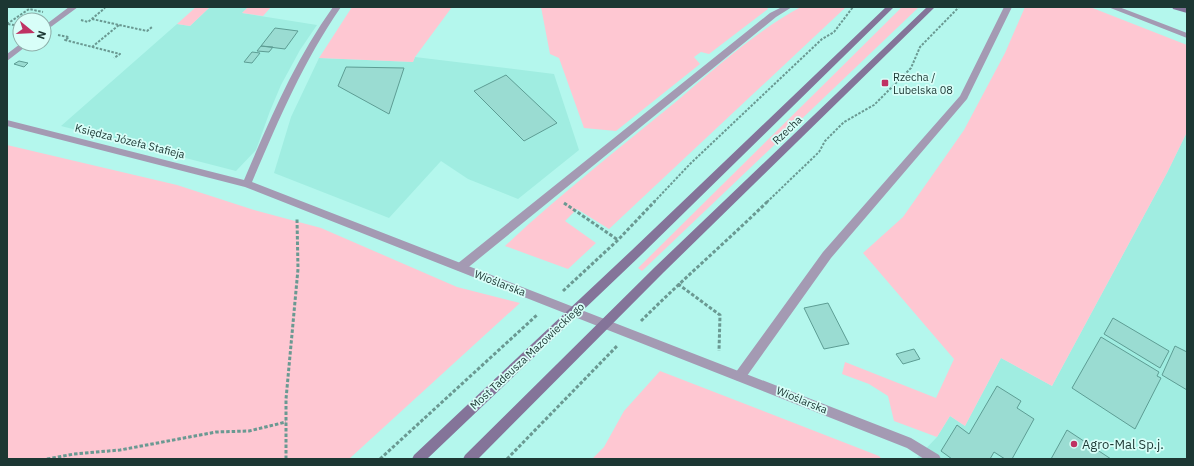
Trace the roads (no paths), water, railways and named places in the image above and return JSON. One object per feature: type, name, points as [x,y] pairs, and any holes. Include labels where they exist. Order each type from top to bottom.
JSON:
[{"type":"main road","name":"Rzecha","points":[[636,253],[890,7]]},
{"type":"main road","name":"Rzecha","points":[[469,459],[659,270],[931,7]]},
{"type":"main road","points":[[1176,7],[1187,11]]},
{"type":"main road","name":"Most Tadeusza Mazowieckiego","points":[[418,459],[636,253]]},
{"type":"street","points":[[52,24],[74,7]]},
{"type":"street","points":[[247,184],[273,119],[288,87],[305,54],[337,7]]},
{"type":"street","points":[[461,267],[773,15],[788,7]]},
{"type":"street","points":[[740,376],[827,255],[964,97],[1008,7]]},
{"type":"street","points":[[1112,7],[1187,36]]},
{"type":"street","name":"Księdza Józefa Stafieja","points":[[7,122],[247,184]]},
{"type":"street","name":"Wioślarska","points":[[247,184],[718,367],[911,444],[935,459]]},
{"type":"place","name":"Rzecha / Lubelska 08","points":[[885,83]]},
{"type":"place","name":"Agro-Mal Sp.j.","points":[[1074,444]]}]
